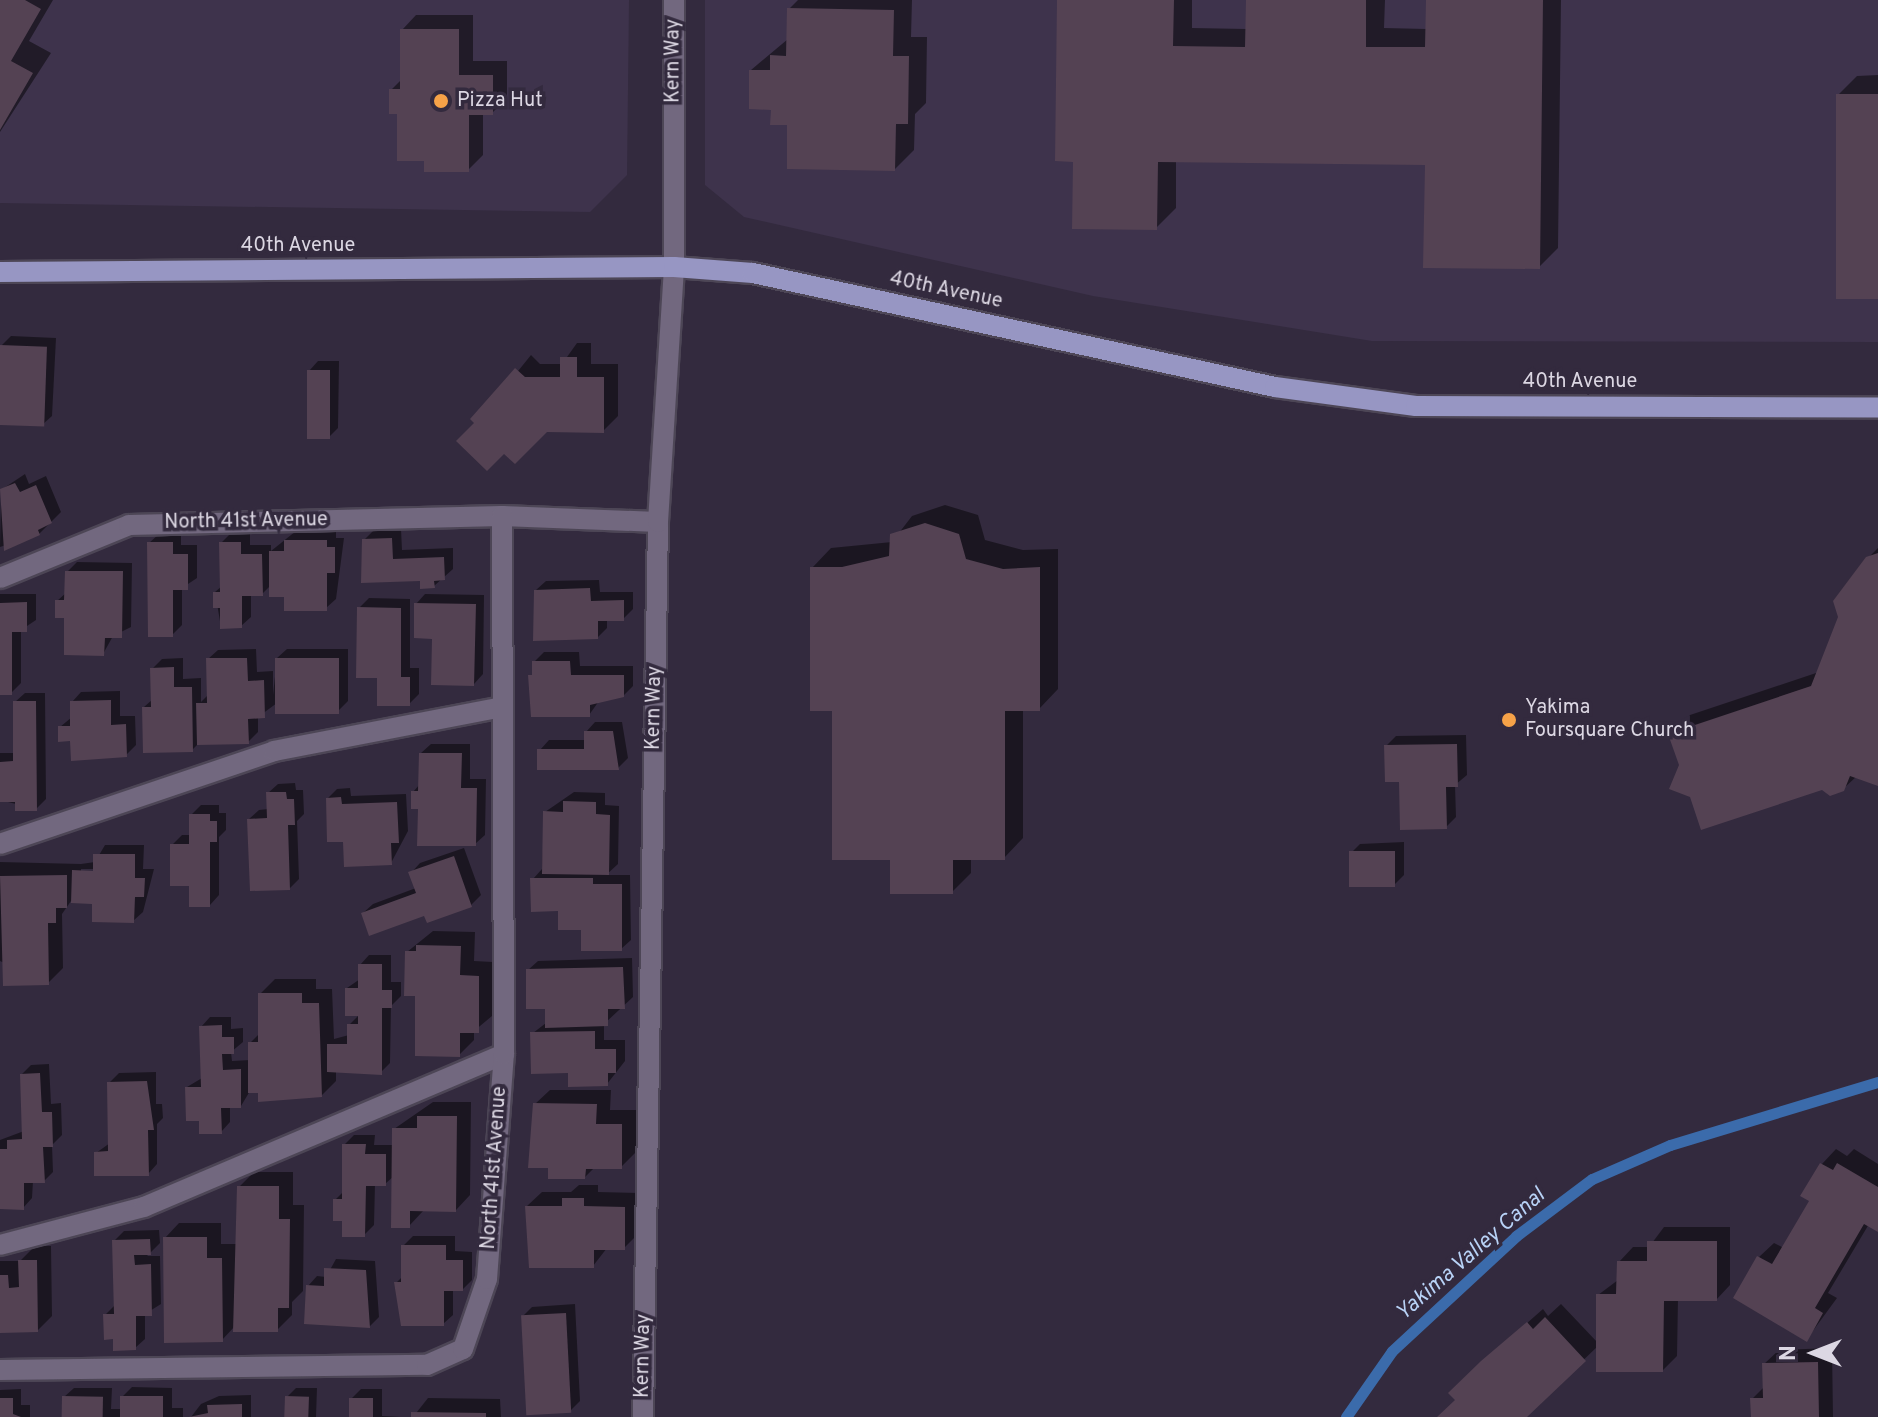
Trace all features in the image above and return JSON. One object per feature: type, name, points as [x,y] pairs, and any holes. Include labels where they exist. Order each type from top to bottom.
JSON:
[{"type":"main road","name":"40th Avenue","points":[[0,272],[674,267],[753,273],[1275,387],[1416,406],[1878,408]]},
{"type":"street","name":"Kern Way","points":[[643,1417],[658,522],[674,267],[674,0]]},
{"type":"street","name":"North 41st Avenue","points":[[0,578],[129,525],[502,516],[658,522]]},
{"type":"street","name":"North 41st Avenue","points":[[0,1370],[427,1365],[463,1349],[487,1279],[504,1054],[502,516]]},
{"type":"street","points":[[0,844],[274,751],[502,707]]},
{"type":"street","points":[[0,1245],[144,1207],[504,1054]]},
{"type":"shaded area","points":[[0,0],[629,0],[627,175],[590,212],[0,203]]},
{"type":"shaded area","points":[[705,0],[1878,0],[1878,342],[1372,341],[1093,296],[744,217],[705,185]]},
{"type":"building","points":[[0,0],[25,0],[41,9],[11,61],[33,73],[0,130]]},
{"type":"building","points":[[1057,0],[1174,0],[1173,46],[1245,47],[1246,0],[1366,0],[1366,47],[1425,47],[1426,0],[1543,0],[1540,269],[1423,268],[1425,165],[1158,162],[1157,230],[1072,229],[1073,162],[1055,161]]},
{"type":"building","points":[[787,8],[894,10],[893,56],[909,56],[908,124],[896,124],[895,171],[787,169],[787,125],[770,125],[771,110],[749,109],[749,70],[770,70],[770,55],[786,56]]},
{"type":"building","name":"Pizza Hut","points":[[400,29],[459,29],[459,75],[493,75],[493,115],[469,115],[469,172],[424,172],[424,161],[397,161],[397,114],[389,114],[389,89],[400,89]]},
{"type":"building","points":[[1836,94],[1878,94],[1878,299],[1836,299]]},
{"type":"building","points":[[0,345],[47,347],[44,427],[0,425]]},
{"type":"building","points":[[560,357],[577,357],[577,377],[604,377],[604,433],[547,432],[515,464],[504,454],[487,471],[456,441],[474,423],[470,419],[515,368],[525,377],[560,377]]},
{"type":"building","points":[[307,370],[330,370],[330,439],[307,439]]},
{"type":"building","points":[[15,483],[20,492],[36,485],[52,523],[38,530],[40,535],[4,551],[0,489]]},
{"type":"building","points":[[925,523],[959,534],[966,559],[1003,569],[1040,567],[1040,711],[1005,711],[1005,860],[953,860],[953,894],[890,894],[890,860],[832,860],[832,711],[810,711],[810,567],[842,567],[889,556],[890,534]]},
{"type":"building","points":[[392,538],[393,559],[444,557],[445,580],[434,581],[435,588],[420,589],[420,581],[361,583],[362,539]]},
{"type":"building","points":[[284,540],[327,540],[327,547],[335,547],[335,573],[327,573],[327,611],[284,611],[284,597],[269,597],[269,551],[284,551]]},
{"type":"building","points":[[147,542],[173,542],[173,554],[188,554],[188,590],[173,590],[173,637],[148,637]]},
{"type":"building","points":[[219,542],[241,542],[241,554],[262,554],[263,596],[242,596],[242,628],[220,629],[220,608],[213,608],[213,592],[220,592]]},
{"type":"building","points":[[1878,553],[1878,786],[1850,776],[1844,791],[1830,796],[1822,790],[1701,830],[1690,797],[1669,789],[1679,765],[1668,734],[1811,686],[1838,617],[1833,601],[1866,557]]},
{"type":"building","points":[[65,571],[123,571],[122,638],[105,638],[104,656],[64,655],[64,618],[55,618],[55,600],[64,600]]},
{"type":"building","points":[[590,588],[591,601],[624,600],[624,621],[598,621],[598,639],[533,641],[534,590]]},
{"type":"building","points":[[27,602],[27,632],[12,632],[12,695],[0,695],[0,603]]},
{"type":"building","points":[[414,603],[476,604],[474,686],[431,685],[432,639],[414,638]]},
{"type":"building","points":[[357,607],[401,608],[401,677],[410,677],[410,706],[377,706],[377,678],[356,678]]},
{"type":"building","points":[[206,658],[247,658],[248,681],[264,680],[265,718],[248,719],[249,744],[197,745],[196,703],[207,703]]},
{"type":"building","points":[[275,658],[339,658],[339,714],[275,714]]},
{"type":"building","points":[[532,661],[570,661],[571,675],[624,675],[624,697],[590,705],[590,717],[531,717],[528,675],[532,675]]},
{"type":"building","points":[[174,667],[174,687],[192,687],[193,752],[143,753],[142,707],[151,707],[150,668]]},
{"type":"building","points":[[111,700],[111,725],[126,724],[127,757],[71,761],[70,741],[58,742],[58,726],[70,726],[70,701]]},
{"type":"building","points":[[13,701],[36,701],[37,811],[15,811],[15,802],[0,802],[0,762],[13,761]]},
{"type":"building","points":[[584,731],[613,731],[619,770],[537,770],[537,749],[584,749]]},
{"type":"building","points":[[1457,744],[1458,787],[1446,787],[1447,829],[1400,830],[1399,782],[1385,782],[1384,745]]},
{"type":"building","points":[[419,753],[462,753],[461,788],[477,788],[476,846],[417,846],[418,809],[411,809],[411,791],[418,791]]},
{"type":"building","points":[[266,792],[286,792],[287,799],[294,799],[295,825],[288,825],[290,890],[250,891],[247,819],[267,818]]},
{"type":"building","points":[[341,797],[342,804],[397,802],[399,843],[391,843],[392,865],[344,867],[343,842],[327,842],[326,798]]},
{"type":"building","points":[[563,801],[596,802],[596,814],[610,815],[609,875],[542,874],[543,811],[563,812]]},
{"type":"building","points":[[189,814],[210,814],[210,821],[217,821],[217,842],[210,842],[210,907],[189,907],[189,886],[170,886],[170,844],[189,844]]},
{"type":"building","points":[[1349,851],[1395,851],[1395,887],[1349,887]]},
{"type":"building","points":[[93,854],[135,854],[135,878],[145,878],[144,897],[135,897],[134,923],[92,922],[92,904],[71,903],[72,870],[93,871]]},
{"type":"building","points":[[454,856],[472,907],[427,923],[424,916],[369,936],[361,913],[416,893],[408,872]]},
{"type":"building","points":[[67,875],[67,908],[56,908],[56,923],[48,923],[49,985],[3,986],[0,876]]},
{"type":"building","points":[[530,878],[593,878],[593,884],[622,884],[622,951],[581,951],[581,930],[558,930],[558,911],[531,912]]},
{"type":"building","points":[[416,945],[461,946],[460,975],[479,976],[479,1033],[460,1033],[460,1057],[415,1056],[415,996],[404,996],[405,951],[416,951]]},
{"type":"building","points":[[358,964],[382,964],[382,990],[392,990],[392,1008],[382,1008],[382,1075],[327,1072],[327,1044],[347,1044],[347,1024],[358,1024],[358,1016],[345,1016],[345,988],[358,988]]},
{"type":"building","points":[[623,967],[625,1009],[608,1009],[608,1026],[545,1028],[545,1009],[526,1009],[526,969]]},
{"type":"building","points":[[258,993],[302,993],[302,1003],[319,1003],[322,1097],[258,1102],[258,1093],[248,1093],[248,1042],[258,1042]]},
{"type":"building","points":[[222,1025],[222,1037],[234,1037],[234,1054],[222,1054],[223,1070],[241,1069],[241,1108],[221,1108],[222,1134],[199,1134],[199,1121],[186,1121],[185,1087],[201,1087],[199,1026]]},
{"type":"building","points":[[595,1031],[595,1049],[616,1049],[616,1073],[608,1073],[608,1086],[568,1087],[568,1073],[531,1074],[530,1032]]},
{"type":"building","points":[[40,1073],[42,1112],[52,1112],[53,1147],[43,1147],[45,1183],[24,1183],[24,1210],[0,1209],[0,1149],[7,1149],[7,1140],[22,1139],[20,1074]]},
{"type":"building","points":[[147,1081],[154,1130],[148,1130],[149,1176],[94,1176],[94,1152],[108,1151],[107,1082]]},
{"type":"building","points":[[533,1103],[597,1104],[596,1124],[622,1124],[622,1169],[586,1169],[585,1179],[548,1179],[548,1168],[528,1168]]},
{"type":"building","points":[[417,1116],[457,1116],[456,1212],[410,1211],[410,1228],[391,1228],[392,1128],[417,1128]]},
{"type":"building","points":[[342,1144],[366,1144],[365,1154],[386,1154],[386,1186],[366,1186],[365,1237],[342,1237],[342,1221],[333,1221],[333,1199],[342,1199]]},
{"type":"building","points":[[1820,1163],[1833,1170],[1837,1163],[1878,1187],[1878,1232],[1864,1224],[1815,1308],[1823,1313],[1807,1342],[1733,1298],[1757,1256],[1772,1264],[1809,1201],[1800,1196]]},
{"type":"building","points":[[237,1186],[279,1186],[279,1219],[290,1219],[289,1308],[278,1308],[278,1332],[233,1332]]},
{"type":"building","points":[[562,1198],[584,1198],[584,1206],[625,1207],[625,1250],[594,1250],[594,1268],[529,1268],[525,1206],[562,1206]]},
{"type":"building","points":[[163,1237],[207,1237],[207,1258],[222,1258],[223,1342],[164,1343]]},
{"type":"building","points":[[150,1239],[151,1255],[134,1255],[135,1265],[151,1264],[152,1316],[136,1316],[136,1350],[113,1351],[113,1339],[104,1340],[103,1314],[114,1314],[112,1240]]},
{"type":"building","points":[[1647,1241],[1717,1241],[1717,1301],[1664,1301],[1663,1372],[1596,1372],[1596,1294],[1616,1294],[1617,1261],[1647,1261]]},
{"type":"building","points":[[401,1245],[446,1245],[446,1260],[463,1260],[463,1291],[444,1291],[444,1326],[401,1326],[394,1282],[401,1282]]},
{"type":"building","points":[[18,1260],[37,1260],[38,1332],[0,1333],[0,1275],[8,1275],[9,1288],[19,1287]]},
{"type":"building","points":[[324,1268],[366,1270],[370,1328],[304,1324],[306,1285],[324,1286]]},
{"type":"building","points":[[566,1313],[571,1413],[526,1415],[521,1315]]},
{"type":"building","points":[[1545,1317],[1586,1361],[1527,1417],[1437,1417],[1455,1400],[1448,1393],[1481,1361],[1527,1322],[1533,1329]]},
{"type":"building","points":[[1818,1362],[1819,1417],[1751,1417],[1750,1398],[1763,1398],[1762,1363]]},
{"type":"building","points":[[62,1396],[103,1397],[103,1417],[62,1417]]},
{"type":"building","points":[[120,1396],[163,1396],[163,1417],[120,1417]]},
{"type":"building","points":[[285,1396],[309,1397],[308,1417],[284,1417]]},
{"type":"building","points":[[0,1398],[13,1398],[13,1414],[21,1417],[0,1417]]},
{"type":"building","points":[[349,1398],[373,1398],[373,1417],[349,1417]]},
{"type":"building","points":[[242,1404],[242,1417],[189,1417],[208,1413],[207,1405]]},
{"type":"building","points":[[411,1412],[486,1413],[486,1417],[411,1417]]},
{"type":"waterway","name":"Yakima Valley Canal","points":[[1346,1417],[1392,1351],[1516,1236],[1592,1179],[1670,1145],[1878,1082]]},
{"type":"place","name":"Pizza Hut","points":[[441,101]]},
{"type":"place","name":"Yakima Foursquare Church","points":[[1509,720]]}]
